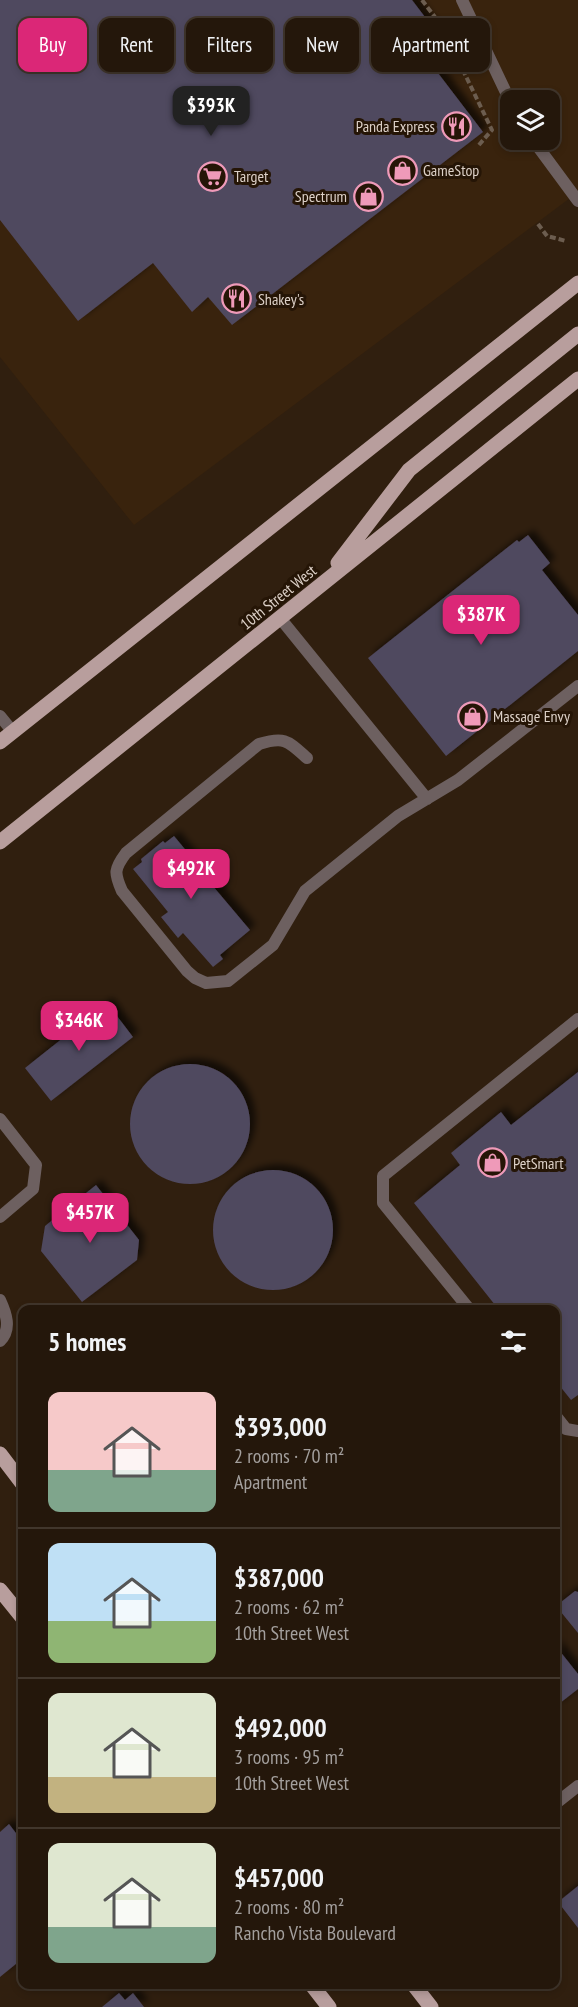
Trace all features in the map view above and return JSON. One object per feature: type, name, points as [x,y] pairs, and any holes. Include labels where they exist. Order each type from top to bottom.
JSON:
[{"type":"main road","points":[[0,742],[578,283]]},
{"type":"main road","points":[[324,582],[410,470],[578,334]]},
{"type":"main road","name":"10th Street West","points":[[0,842],[578,379]]},
{"type":"main road","points":[[0,1454],[18,1478]]},
{"type":"main road","points":[[0,1590],[18,1612]]},
{"type":"main road","points":[[315,1989],[329,2007]]},
{"type":"main road","points":[[417,1989],[431,2007]]},
{"type":"street","points":[[462,0],[505,90]]},
{"type":"street","points":[[540,150],[578,201]]},
{"type":"street","points":[[280,618],[427,799]]},
{"type":"street","points":[[307,758],[286,740],[274,739],[259,744],[126,853],[117,866],[116,878],[122,891],[195,978],[206,983],[228,981],[273,945],[305,891],[398,816],[458,780],[578,686]]},
{"type":"street","points":[[0,716],[12,732]]},
{"type":"street","points":[[466,1305],[383,1203],[383,1176],[578,1019]]},
{"type":"street","points":[[0,1119],[36,1165],[33,1189],[0,1217]]},
{"type":"street","points":[[0,1300],[8,1316],[3,1338],[0,1341]]},
{"type":"street","points":[[560,1421],[566,1429],[578,1431]]},
{"type":"street","points":[[560,1800],[578,1786]]},
{"type":"path","points":[[422,0],[441,25],[492,130],[478,146]]},
{"type":"path","points":[[538,224],[547,236],[566,241]]},
{"type":"shaded area","points":[[0,0],[578,0],[578,192],[134,525],[0,357]]},
{"type":"building","name":"Target","points":[[0,0],[412,0],[426,18],[371,18],[371,72],[437,72],[483,132],[232,325],[208,297],[192,312],[153,263],[78,321],[0,220]]},
{"type":"building","points":[[528,535],[550,563],[542,570],[578,615],[578,651],[446,756],[368,658],[517,540],[519,542]]},
{"type":"building","points":[[174,836],[198,865],[202,861],[218,880],[212,885],[250,930],[220,955],[223,959],[213,967],[183,933],[178,938],[161,917],[168,912],[133,869],[142,862],[141,859],[163,841],[165,843]]},
{"type":"building","points":[[107,1003],[133,1037],[51,1101],[25,1068]]},
{"type":"building","points":[[190,1064],[213,1068],[233,1081],[246,1101],[250,1124],[246,1147],[233,1167],[213,1180],[190,1184],[167,1180],[147,1167],[134,1147],[130,1124],[134,1101],[147,1081],[167,1068]]},
{"type":"building","points":[[578,1072],[578,1395],[571,1400],[560,1386],[560,1305],[495,1305],[414,1203],[460,1165],[451,1153],[501,1112],[511,1125]]},
{"type":"building","points":[[273,1170],[296,1174],[316,1187],[329,1207],[333,1230],[329,1253],[316,1273],[296,1286],[273,1290],[250,1286],[230,1273],[217,1253],[213,1230],[217,1207],[230,1187],[250,1174]]},
{"type":"building","points":[[96,1185],[139,1240],[137,1260],[82,1302],[41,1251],[45,1226]]},
{"type":"building","points":[[575,1591],[578,1592],[578,1633],[560,1611],[560,1603]]},
{"type":"building","points":[[560,1651],[578,1674],[578,1689],[560,1703]]},
{"type":"building","points":[[9,1824],[18,1836],[18,1962],[0,1977],[0,1832]]},
{"type":"building","points":[[578,1886],[578,1928],[560,1905],[560,1900]]},
{"type":"building","points":[[119,1993],[125,2000],[133,1993],[144,2007],[102,2007]]},
{"type":"place","name":"Panda Express","points":[[456,126]]},
{"type":"place","name":"GameStop","points":[[402,170]]},
{"type":"place","name":"Target","points":[[213,176]]},
{"type":"place","name":"Spectrum","points":[[368,196]]},
{"type":"place","name":"Shakey's","points":[[237,299]]},
{"type":"place","name":"Massage Envy","points":[[472,716]]},
{"type":"place","name":"PetSmart","points":[[492,1163]]}]
